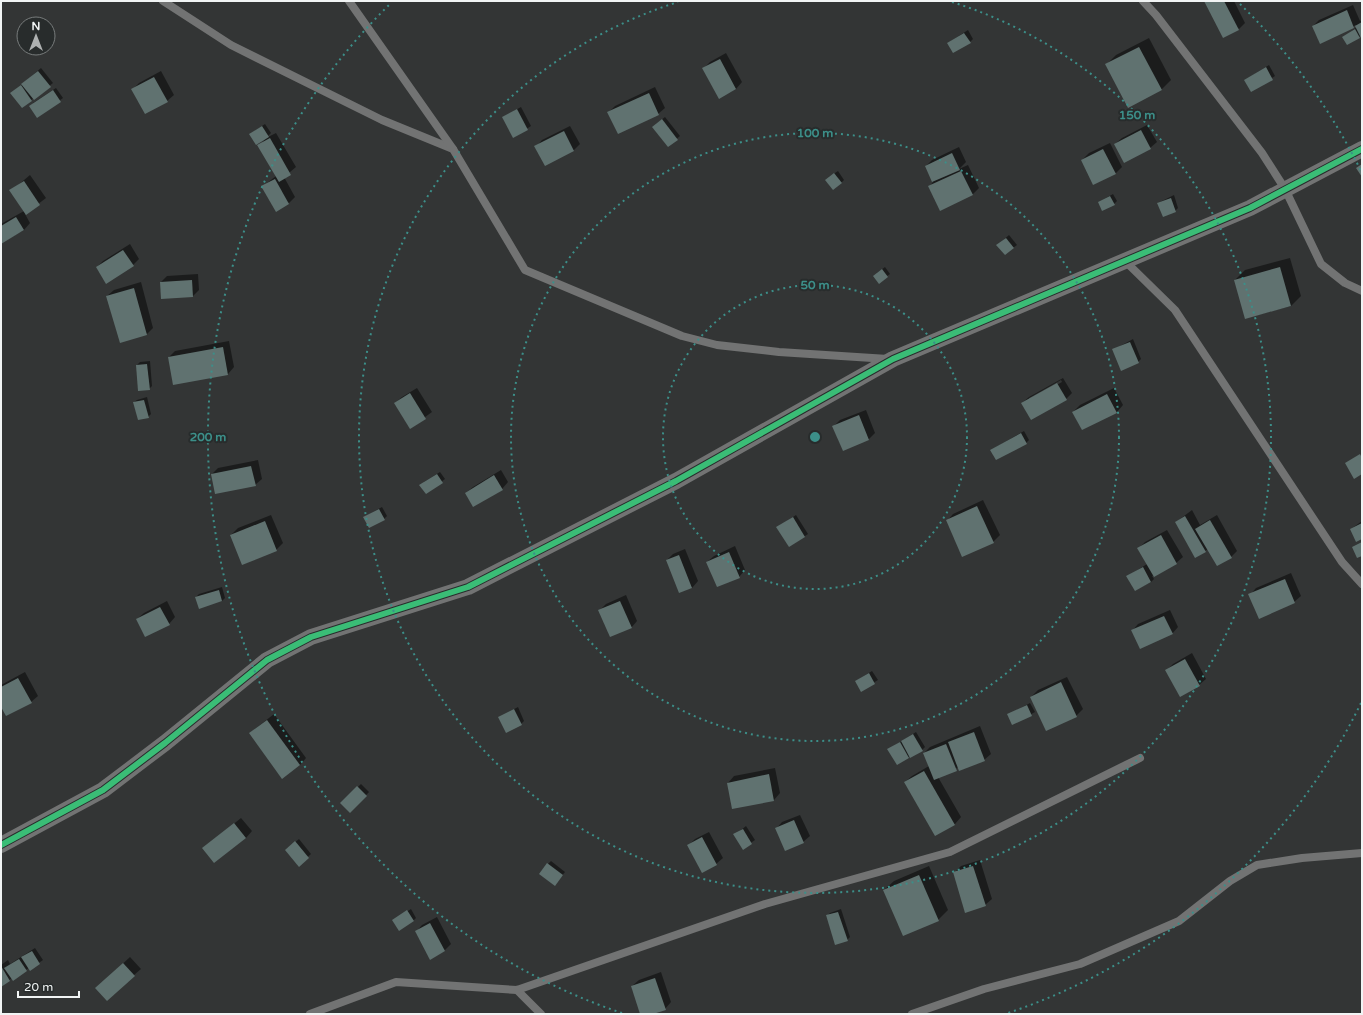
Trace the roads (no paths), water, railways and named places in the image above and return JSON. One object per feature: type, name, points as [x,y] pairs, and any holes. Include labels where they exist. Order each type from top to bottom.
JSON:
[{"type":"street","points":[[1,845],[103,790],[165,743],[267,660],[311,637],[468,587],[676,481],[893,359],[1250,208],[1362,149]]},
{"type":"lane","points":[[163,1],[231,45],[382,120],[453,150]]},
{"type":"lane","points":[[349,1],[453,150],[525,270],[682,336],[717,345],[779,352],[893,359]]},
{"type":"lane","points":[[1143,1],[1156,15],[1262,153],[1285,189],[1321,264],[1345,283],[1362,291]]},
{"type":"lane","points":[[1125,261],[1175,310],[1342,562],[1362,584]]},
{"type":"lane","points":[[310,1014],[396,982],[517,990],[765,904],[950,852],[1140,758]]},
{"type":"lane","points":[[912,1014],[984,989],[1080,964],[1179,921],[1230,881],[1258,865],[1302,858],[1362,853]]},
{"type":"lane","points":[[517,990],[541,1014]]}]
